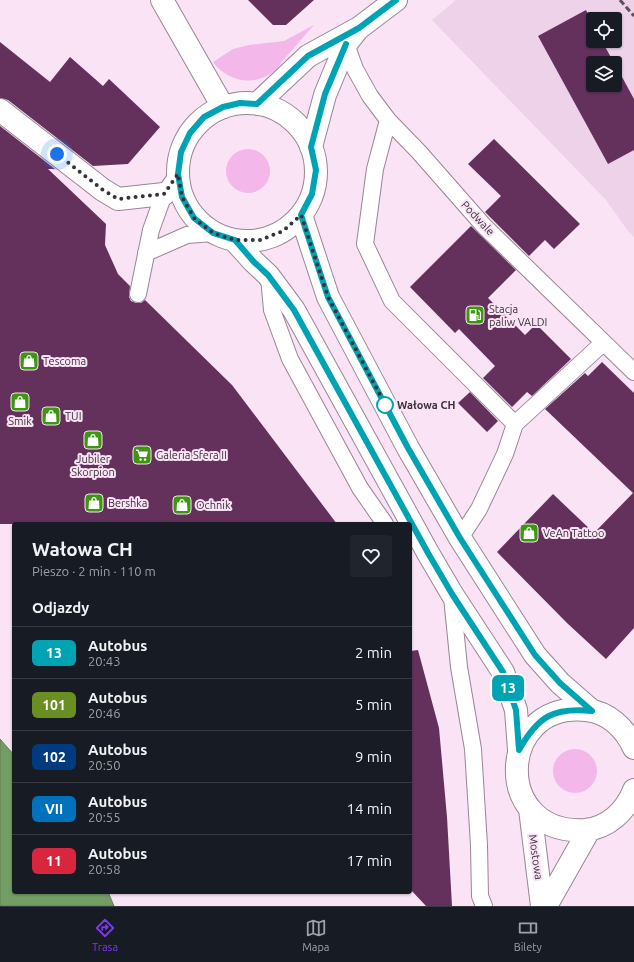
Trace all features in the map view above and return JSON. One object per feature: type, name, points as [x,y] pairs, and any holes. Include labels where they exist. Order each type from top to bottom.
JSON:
[{"type":"street","points":[[162,0],[223,107]]},
{"type":"street","points":[[257,104],[308,56],[353,36],[396,0]]},
{"type":"street","points":[[311,147],[325,94],[353,36]]},
{"type":"street","points":[[240,103],[257,104],[280,111],[298,126],[311,147],[316,170],[312,194],[301,215],[283,231],[260,240],[235,240],[213,233],[194,218],[182,197],[178,174],[181,152],[190,133],[204,117],[223,107],[240,103]]},
{"type":"street","points":[[0,110],[103,190],[118,199],[164,194]]},
{"type":"street","points":[[301,215],[328,297],[408,448],[460,538],[535,655],[560,683],[592,711]]},
{"type":"street","points":[[235,240],[254,262],[268,275],[294,310],[404,522]]},
{"type":"street","points":[[412,537],[419,550],[452,594],[503,672],[516,710],[519,750],[516,770],[520,791],[530,808],[542,820],[557,827],[572,831],[589,830],[606,824],[620,814],[630,800],[634,790]]},
{"type":"street","points":[[519,750],[528,734],[540,721],[556,713],[574,709],[592,711],[610,718],[624,730],[634,748]]},
{"type":"street","name":"Mostowa","points":[[530,808],[542,906]]},
{"type":"street","name":"Mostowa","points":[[546,906],[589,830]]},
{"type":"lane","name":"Podwale","points":[[353,36],[355,69],[370,96],[388,120],[419,152],[484,226],[634,372]]},
{"type":"lane","points":[[388,120],[375,169],[365,244],[392,301],[515,424]]},
{"type":"lane","points":[[138,294],[151,230],[164,194],[178,174]]},
{"type":"lane","points":[[146,253],[187,235],[213,233]]},
{"type":"lane","points":[[268,275],[272,310],[290,359],[360,488],[384,522]]},
{"type":"lane","points":[[460,538],[479,509],[505,454],[515,424],[603,343]]},
{"type":"lane","points":[[452,594],[459,667],[473,749],[479,845],[480,896],[484,906]]},
{"type":"shaded area","points":[[456,0],[634,0],[634,237],[606,200],[432,20]]},
{"type":"shaded area","points":[[314,25],[276,69],[265,77],[241,80],[225,74],[213,62],[233,49],[249,45],[284,41]]},
{"type":"shaded area","points":[[244,149],[252,149],[264,155],[270,167],[270,175],[264,187],[252,193],[244,193],[232,187],[226,175],[226,167],[232,155]]},
{"type":"shaded area","points":[[0,739],[12,753],[12,894],[109,894],[114,906],[0,906]]},
{"type":"shaded area","points":[[579,749],[591,755],[596,763],[596,779],[591,787],[583,792],[571,793],[559,787],[554,779],[553,767],[559,755],[567,750]]},
{"type":"building","points":[[248,0],[314,0],[286,25],[273,25]]},
{"type":"building","points":[[586,10],[586,48],[606,48],[610,56],[586,56],[586,92],[622,92],[622,77],[634,99],[634,150],[608,164],[538,36]]},
{"type":"building","points":[[0,42],[50,82],[70,57],[103,86],[109,79],[160,127],[128,164],[93,166],[8,100],[0,98]]},
{"type":"building","name":"Galeria Sfera II","points":[[0,126],[55,169],[48,169],[106,224],[105,245],[118,274],[130,286],[129,297],[131,301],[141,303],[145,300],[232,385],[335,522],[12,522],[12,524],[0,524]]},
{"type":"building","points":[[494,139],[580,224],[554,249],[545,240],[529,256],[485,212],[501,196],[468,164]]},
{"type":"building","points":[[471,226],[516,270],[488,298],[525,335],[536,324],[571,359],[532,396],[527,392],[512,407],[483,378],[495,366],[459,329],[455,333],[410,287]]},
{"type":"building","points":[[602,362],[634,393],[634,628],[606,659],[567,623],[497,552],[553,494],[594,533],[633,493],[545,409],[585,373],[588,376]]},
{"type":"building","points":[[470,392],[498,421],[487,432],[458,403]]},
{"type":"building","points":[[418,650],[439,728],[447,817],[452,906],[426,906],[412,891],[412,651]]},
{"type":"railway","points":[[620,0],[634,16]]},
{"type":"bus line","name":"13","points":[[396,0],[359,28],[308,56],[257,104],[240,103],[223,107],[204,117],[190,133],[181,152],[178,174],[182,197],[194,218],[213,233],[235,240],[254,262],[268,275],[294,310],[411,522]]},
{"type":"bus line","name":"13","points":[[346,44],[325,94],[311,147],[316,170],[312,194],[301,215],[328,297],[408,448],[460,538],[535,655],[560,683],[592,711],[574,709],[556,713],[540,721],[528,734],[519,750],[516,710],[503,672],[452,594],[412,524]]},
{"type":"place","name":"Stacja paliw VALDI","points":[[475,315]]},
{"type":"place","name":"Tescoma","points":[[29,361]]},
{"type":"place","name":"Smik","points":[[20,402]]},
{"type":"place","name":"Wałowa CH","points":[[385,405]]},
{"type":"place","name":"TUI","points":[[51,416]]},
{"type":"place","name":"Jubiler Skorpion","points":[[93,440]]},
{"type":"place","name":"Galeria Sfera II","points":[[142,455]]},
{"type":"place","name":"Bershka","points":[[94,503]]},
{"type":"place","name":"Ochnik","points":[[182,505]]},
{"type":"place","name":"VeAn Tattoo","points":[[529,533]]},
{"type":"route","points":[[57,154],[103,190],[118,199],[164,194],[178,174],[182,197],[194,218],[213,233],[235,240],[260,240],[283,231],[301,215],[328,297],[387,408],[385,405]]}]
